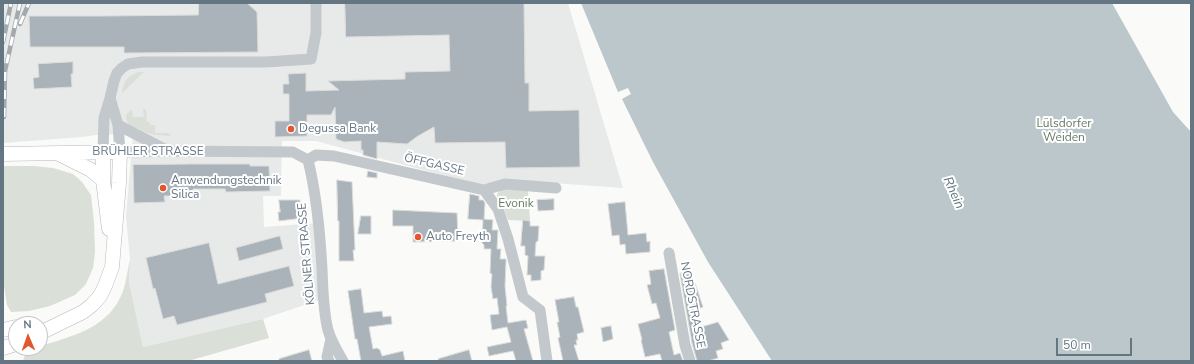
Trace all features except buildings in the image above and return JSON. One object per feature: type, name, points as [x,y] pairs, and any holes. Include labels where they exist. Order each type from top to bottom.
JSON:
[{"type":"main road","points":[[103,152],[103,180],[113,255]]},
{"type":"main road","name":"BRÜHLER STRASSE","points":[[3,154],[120,152]]},
{"type":"main road","points":[[48,329],[84,312],[100,296],[110,276],[119,183],[120,152]]},
{"type":"main road","points":[[57,153],[91,170],[103,180]]},
{"type":"main road","points":[[48,323],[66,321]]},
{"type":"main road","points":[[3,355],[5,361]]},
{"type":"street","points":[[103,152],[104,118],[114,81],[117,73],[122,68],[128,64],[142,62],[286,62],[311,59],[316,34],[316,3]]},
{"type":"street","points":[[110,98],[118,125],[120,152]]},
{"type":"street","points":[[118,125],[167,150]]},
{"type":"street","name":"BRÜHLER STRASSE","points":[[120,152],[167,150],[293,152],[308,160]]},
{"type":"street","name":"ÖFFGASSE","points":[[308,160],[316,155],[334,156],[484,190],[505,184],[556,188]]},
{"type":"street","name":"KÖLNER STRASSE","points":[[308,160],[318,212],[325,310],[328,329],[331,339],[343,361]]},
{"type":"street","points":[[484,190],[498,209],[508,239],[523,297],[540,310],[547,361]]},
{"type":"street","name":"NORDSTRASSE","points":[[668,253],[685,345],[690,361]]},
{"type":"street","points":[[329,361],[328,357],[331,339]]},
{"type":"shaded area","points":[[3,3],[568,3],[623,188],[510,180],[479,185],[316,141],[282,141],[281,196],[263,196],[264,227],[318,223],[322,299],[263,319],[143,347],[129,282],[130,259],[126,216],[133,134],[96,135],[3,143]]},
{"type":"green space","points":[[139,72],[144,72],[122,93],[129,77]]},
{"type":"green space","points":[[143,109],[146,110],[147,122],[150,122],[150,125],[155,125],[155,133],[168,133],[171,136],[144,132],[136,127],[134,129],[131,127],[126,119],[127,114],[132,110],[133,117],[144,117]]},
{"type":"green space","points":[[3,166],[34,166],[53,168],[73,174],[82,182],[91,195],[95,252],[93,268],[86,284],[75,295],[50,306],[29,311],[11,312],[7,305],[3,280]]},
{"type":"green space","name":"Evonik","points":[[504,189],[528,191],[530,221],[508,220],[503,206],[497,196],[499,191]]},
{"type":"green space","points":[[130,259],[129,282],[143,347],[263,319],[269,338],[188,361],[23,361],[25,356],[48,356],[48,344],[75,335],[96,324],[113,309],[122,294]]},
{"type":"water","name":"Rhein","points":[[581,3],[1112,3],[1173,112],[1191,132],[1191,361],[772,361],[708,262],[653,162],[622,99],[631,94],[628,88],[618,92]]},
{"type":"railway","points":[[3,42],[11,3]]},
{"type":"railway","points":[[4,117],[5,71],[20,3]]},
{"type":"railway","points":[[20,24],[29,3]]},
{"type":"place","name":"Degussa Bank","points":[[291,129]]},
{"type":"place","name":"Anwendungstechnik Silica","points":[[163,188]]},
{"type":"place","name":"Auto Freyth","points":[[418,237]]},
{"type":"park label","name":"Lülsdorfer Weiden","points":[[1064,131]]}]
